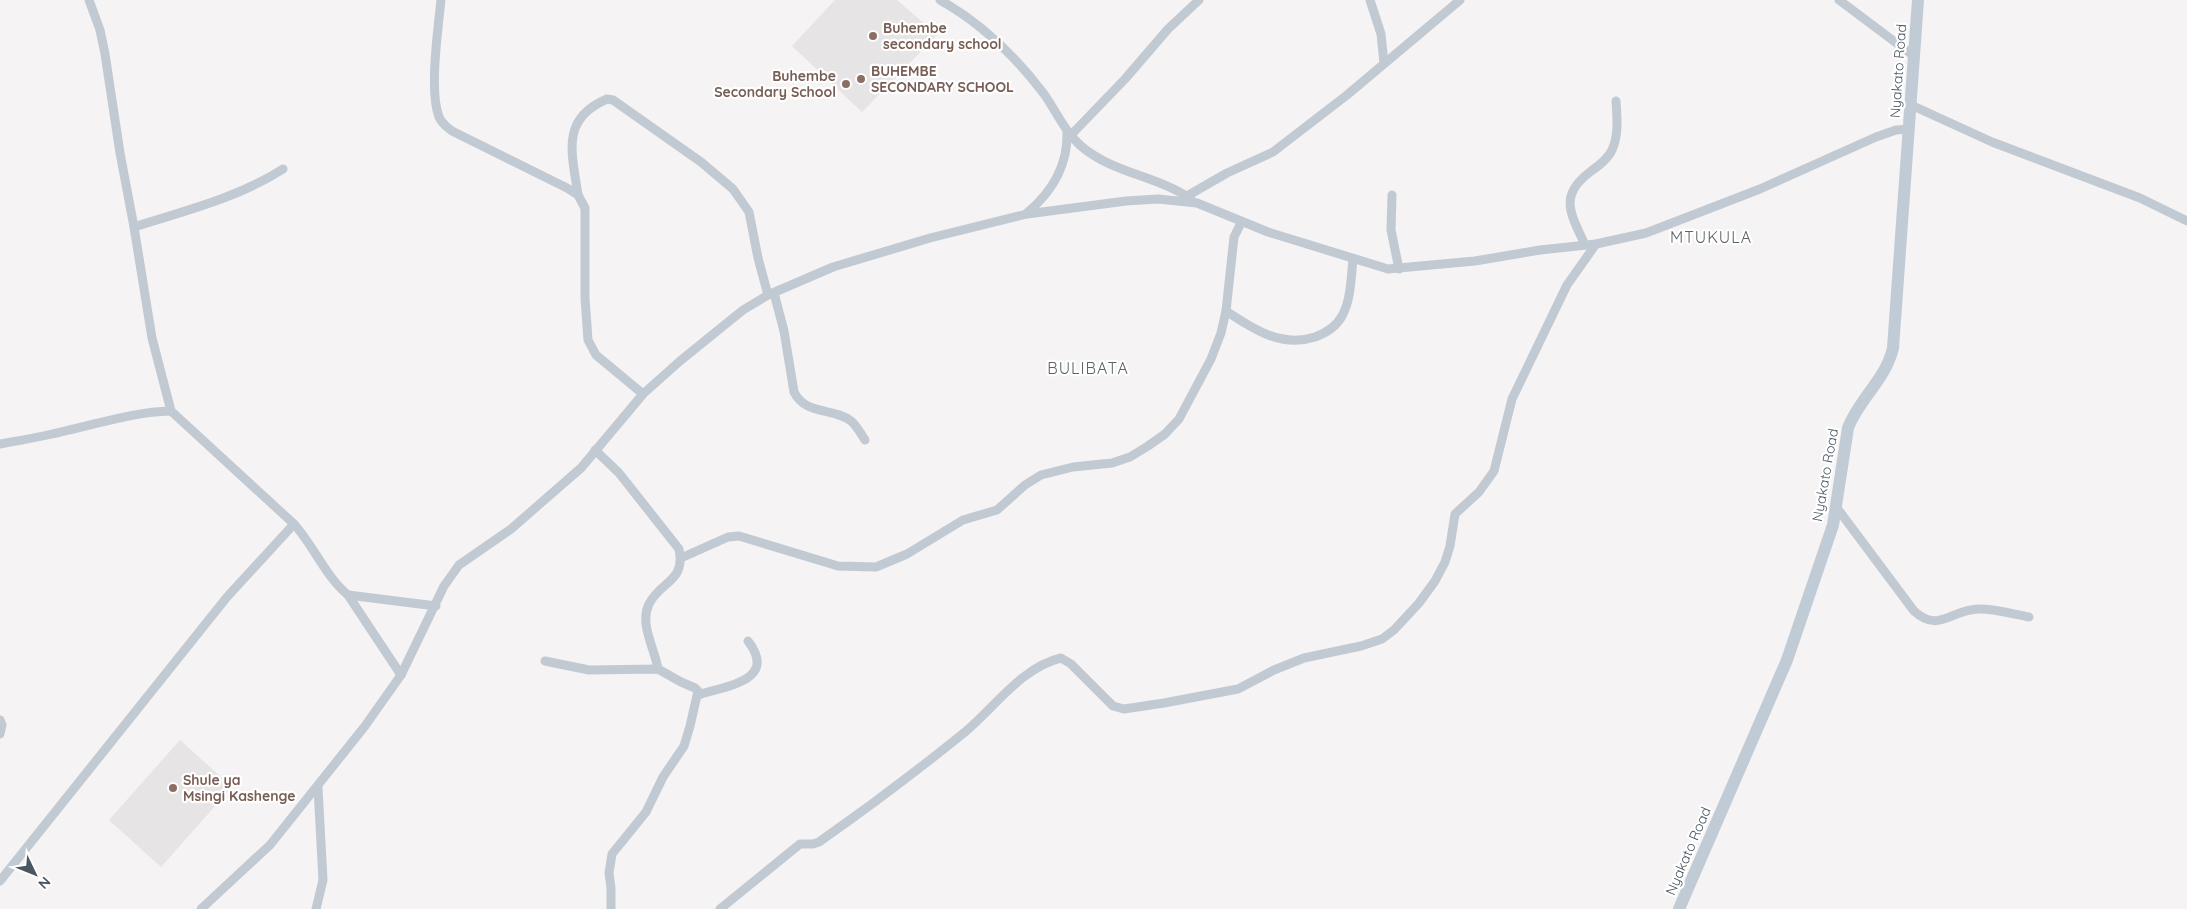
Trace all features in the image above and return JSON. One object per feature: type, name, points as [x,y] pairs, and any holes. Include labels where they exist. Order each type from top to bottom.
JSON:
[{"type":"street","points":[[89,0],[100,30],[105,54],[152,338],[171,411],[304,535],[340,588],[348,596],[400,675]]},
{"type":"street","points":[[441,0],[435,94],[439,118],[444,126],[452,132],[518,162],[578,195]]},
{"type":"street","points":[[940,0],[970,18],[1015,61],[1051,104],[1069,134],[1082,146],[1105,161],[1171,187],[1197,203],[1241,222],[1378,267],[1398,269],[1475,261],[1596,244],[1646,233],[1760,189],[1876,137],[1896,130],[1909,129]]},
{"type":"street","points":[[1027,214],[1039,204],[1054,184],[1065,157],[1069,134],[1125,79],[1168,29],[1198,0]]},
{"type":"street","points":[[1370,0],[1381,34],[1384,63]]},
{"type":"street","points":[[1187,196],[1219,177],[1273,152],[1340,101],[1460,0]]},
{"type":"street","points":[[1839,0],[1915,57]]},
{"type":"street","name":"Nyakato Road","points":[[1679,909],[1787,660],[1837,508],[1848,428],[1852,418],[1884,371],[1893,348],[1895,298],[1918,0]]},
{"type":"street","points":[[643,394],[596,355],[588,340],[585,298],[586,219],[585,208],[578,195],[571,139],[574,128],[580,118],[589,109],[607,99],[613,100],[701,162],[734,189],[749,212],[758,258],[784,331],[794,392],[798,400],[810,408],[851,421],[865,440]]},
{"type":"street","points":[[1585,245],[1569,206],[1569,196],[1576,185],[1612,151],[1617,124],[1616,101]]},
{"type":"street","points":[[1911,105],[1992,142],[2140,198],[2187,222]]},
{"type":"street","points":[[134,227],[231,195],[283,169]]},
{"type":"street","points":[[1392,195],[1391,230],[1398,269]]},
{"type":"street","points":[[201,909],[270,845],[318,788],[365,726],[400,675],[436,606],[444,586],[459,565],[511,529],[581,468],[643,394],[729,321],[771,294],[833,267],[930,238],[1027,214],[1150,199],[1172,199],[1197,203]]},
{"type":"street","points":[[681,558],[728,538],[740,536],[838,566],[876,567],[908,554],[963,520],[997,510],[1025,485],[1041,475],[1073,467],[1112,463],[1130,457],[1165,434],[1180,419],[1198,387],[1221,333],[1226,311],[1232,246],[1241,222]]},
{"type":"street","points":[[720,909],[800,844],[818,842],[899,783],[967,730],[1027,676],[1046,662],[1061,658],[1071,664],[1104,699],[1113,706],[1124,709],[1238,689],[1274,670],[1304,658],[1361,646],[1382,639],[1394,630],[1419,603],[1442,568],[1450,546],[1455,514],[1479,492],[1494,471],[1512,399],[1567,285],[1596,244]]},
{"type":"street","points":[[1226,311],[1248,326],[1287,341],[1306,340],[1324,334],[1336,325],[1345,310],[1351,279],[1352,259]]},
{"type":"street","points":[[0,444],[143,412],[171,411]]},
{"type":"street","points":[[595,450],[619,474],[679,549],[681,558],[675,577],[648,604],[647,631],[656,655],[658,669]]},
{"type":"street","points":[[1837,508],[1914,611],[1924,620],[1936,621],[1963,611],[1981,609],[2029,617]]},
{"type":"street","points":[[0,881],[227,597],[294,524]]},
{"type":"street","points":[[348,596],[436,606]]},
{"type":"street","points":[[698,695],[727,687],[754,673],[757,666],[757,658],[748,641]]},
{"type":"street","points":[[545,661],[589,670],[658,669],[697,689],[698,695],[684,746],[663,777],[646,812],[612,854],[609,873],[612,888],[611,909]]},
{"type":"street","points":[[0,720],[2,725],[2,732],[0,734]]},
{"type":"street","points":[[316,909],[323,880],[318,788]]},
{"type":"shaded area","name":"BUHEMBE SECONDARY SCHOOL","points":[[835,0],[897,0],[937,35],[862,112],[792,46]]},
{"type":"shaded area","points":[[180,740],[232,787],[161,867],[109,820]]},
{"type":"place","name":"Buhembe secondary school","points":[[873,36]]},
{"type":"place","name":"BUHEMBE SECONDARY SCHOOL","points":[[861,79]]},
{"type":"place","name":"Buhembe Secondary School","points":[[846,84]]},
{"type":"place","name":"Shule ya Msingi Kashenge","points":[[173,788]]},
{"type":"district","name":"MTUKULA","points":[[1711,237]]},
{"type":"district","name":"BULIBATA","points":[[1088,368]]}]
